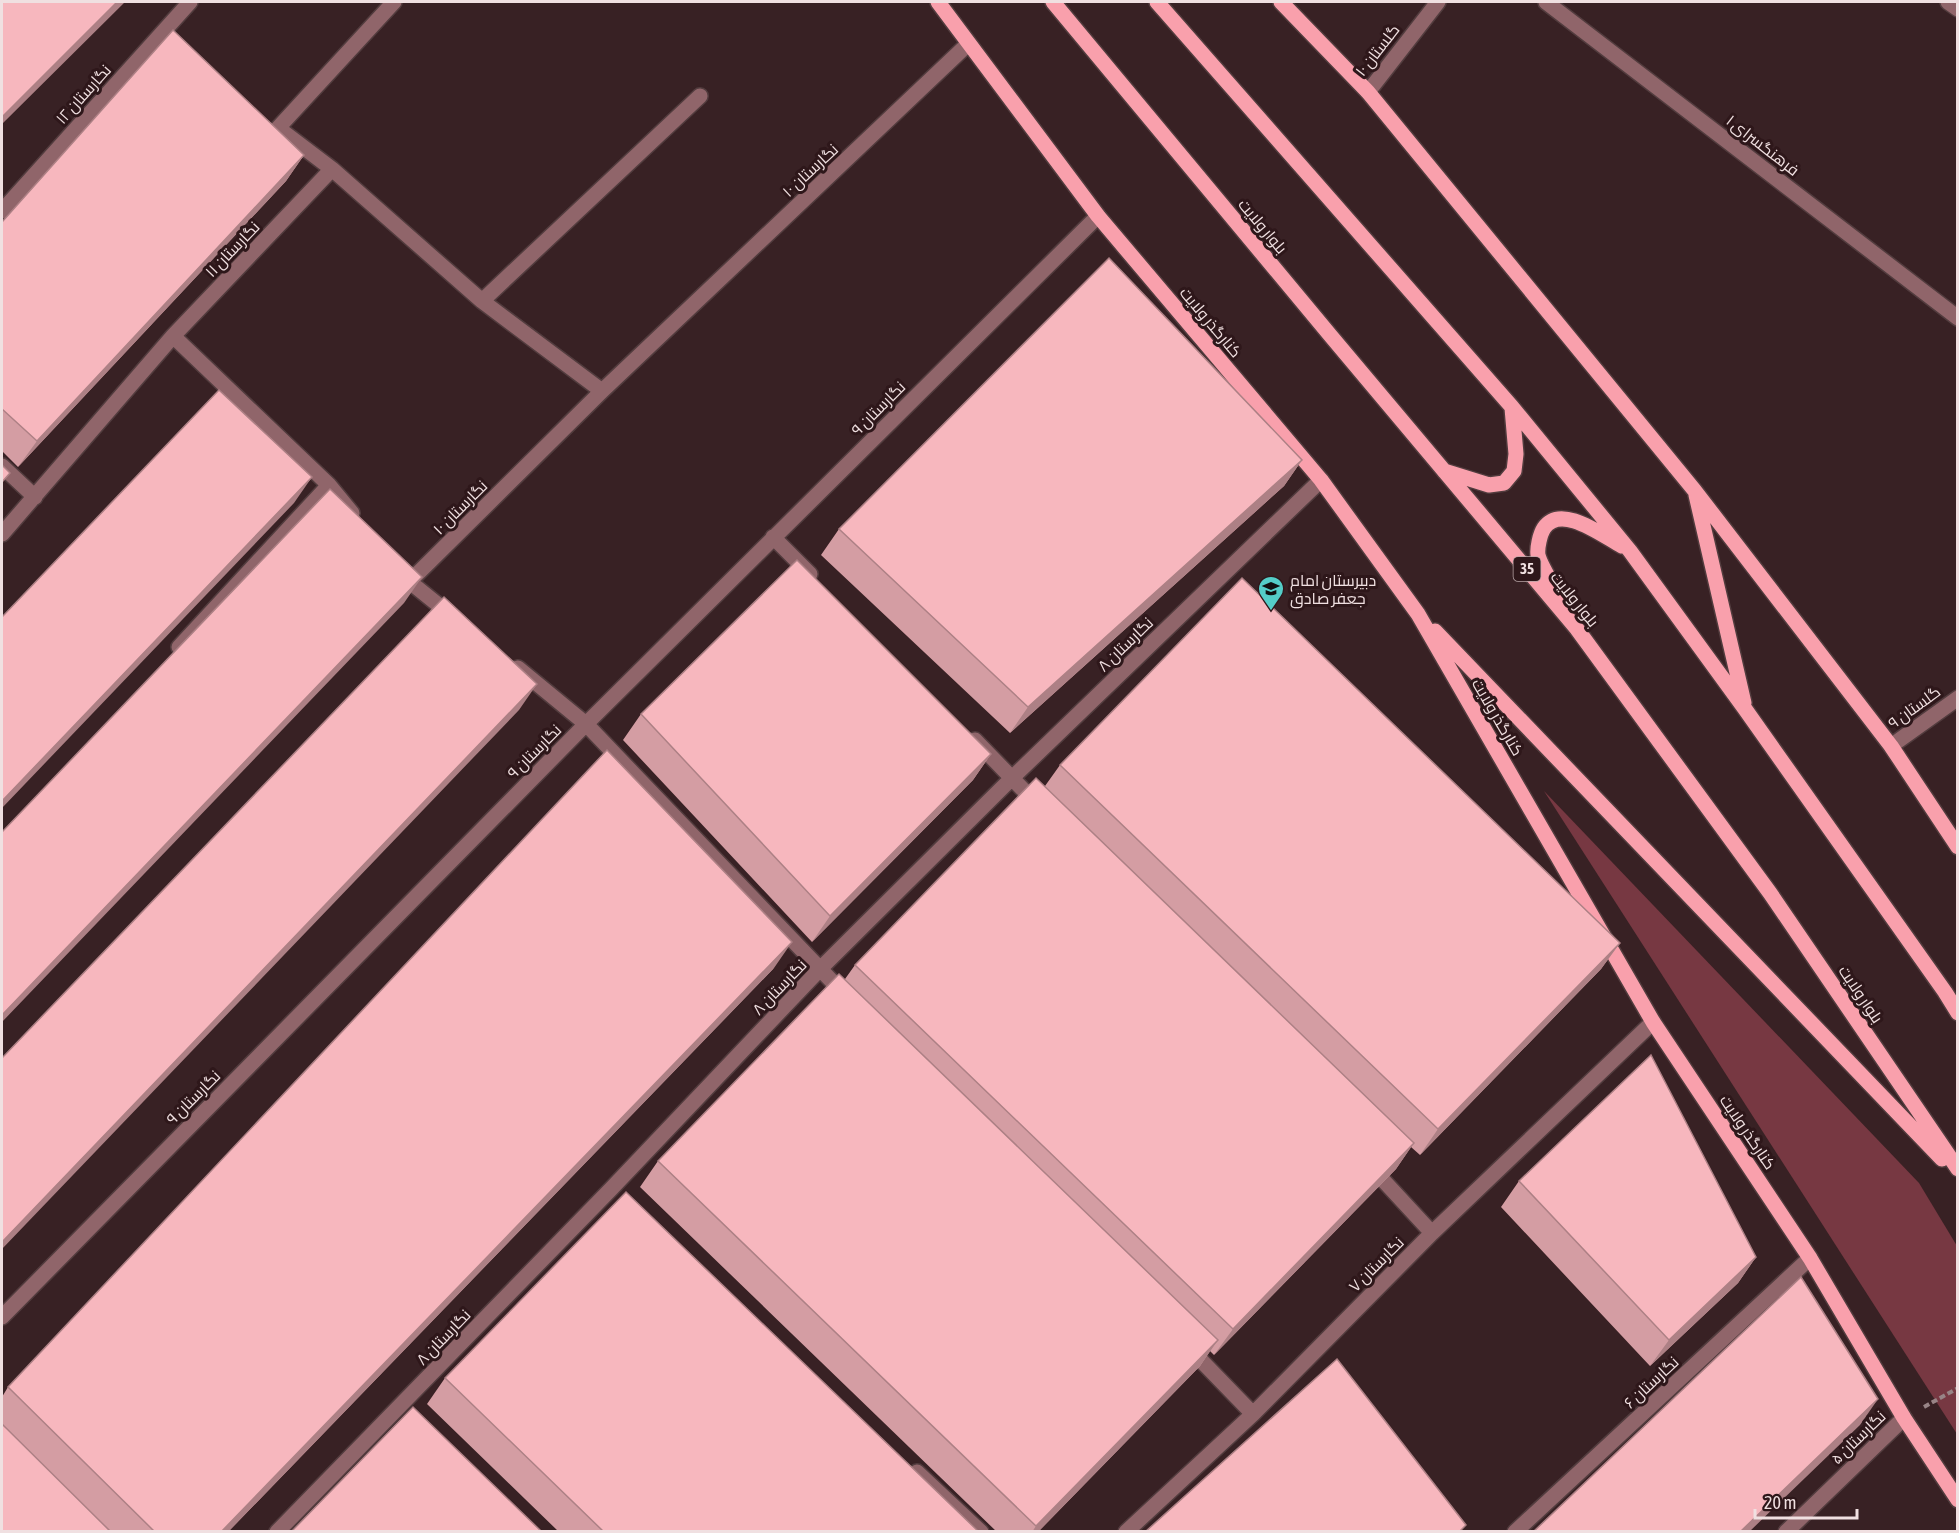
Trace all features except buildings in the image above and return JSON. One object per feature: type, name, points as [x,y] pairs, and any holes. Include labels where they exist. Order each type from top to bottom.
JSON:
[{"type":"main road","name":"کنارگذر ولایت","points":[[938,2],[1098,216],[1321,480],[1418,614],[1653,1022],[1810,1258],[1904,1418],[1958,1500]]},
{"type":"main road","name":"بلوار ولایت","points":[[1053,2],[1577,629],[1770,893],[1958,1169]]},
{"type":"main road","points":[[1157,2],[1512,407],[1630,551],[1745,709],[1945,992],[1958,1014]]},
{"type":"main road","points":[[1281,2],[1368,92],[1695,491],[1891,746],[1958,848]]},
{"type":"main road","points":[[1444,471],[1489,485],[1504,483],[1514,471],[1516,454],[1512,407]]},
{"type":"main road","points":[[1695,491],[1745,709]]},
{"type":"main road","points":[[1577,629],[1538,556],[1542,530],[1550,521],[1559,518],[1571,520],[1630,551]]},
{"type":"main road","points":[[1418,614],[1958,1175]]},
{"type":"main road","points":[[1945,992],[1958,1004]]},
{"type":"street","name":"نگارستان ۱۲","points":[[2,211],[190,2]]},
{"type":"street","points":[[394,2],[278,128],[332,170],[482,301],[602,391]]},
{"type":"street","name":"گلستان ۱۰","points":[[1368,92],[1438,2]]},
{"type":"street","name":"فرهنگسرای ۱","points":[[1546,2],[1958,318]]},
{"type":"street","points":[[1948,2],[1958,9]]},
{"type":"street","name":"نگارستان ۱۰","points":[[394,599],[602,391],[968,44]]},
{"type":"street","points":[[482,301],[700,96]]},
{"type":"street","name":"نگارستان ۱۱","points":[[2,534],[173,336],[332,170]]},
{"type":"street","name":"نگارستان ۹","points":[[2,1317],[586,724],[1098,216]]},
{"type":"street","points":[[173,336],[329,485],[358,520]]},
{"type":"street","points":[[2,466],[35,497]]},
{"type":"street","name":"نگارستان ۸","points":[[277,1532],[404,1411],[616,1193],[820,969],[1012,778],[1321,480]]},
{"type":"street","points":[[169,658],[329,485]]},
{"type":"street","points":[[773,537],[823,587]]},
{"type":"street","points":[[395,564],[410,582],[466,627]]},
{"type":"street","points":[[503,656],[586,724],[853,1004]]},
{"type":"street","name":"گلستان ۹","points":[[1891,746],[1958,698]]},
{"type":"street","points":[[963,728],[1045,813]]},
{"type":"street","name":"نگارستان ۷","points":[[1126,1532],[1253,1414],[1432,1233],[1653,1022]]},
{"type":"street","points":[[1359,1154],[1432,1233]]},
{"type":"street","name":"نگارستان ۶","points":[[1515,1532],[1810,1258]]},
{"type":"street","points":[[1178,1337],[1253,1414]]},
{"type":"street","name":"نگارستان ۵","points":[[1786,1532],[1904,1418]]},
{"type":"street","points":[[902,1458],[981,1532]]},
{"type":"path","points":[[1904,1418],[1958,1388]]},
{"type":"shaded area","points":[[1544,791],[1919,1183],[1957,1246],[1957,1434]]},
{"type":"place","name":"دبیرستان امام جعفر صادق","points":[[1271,612]]}]
